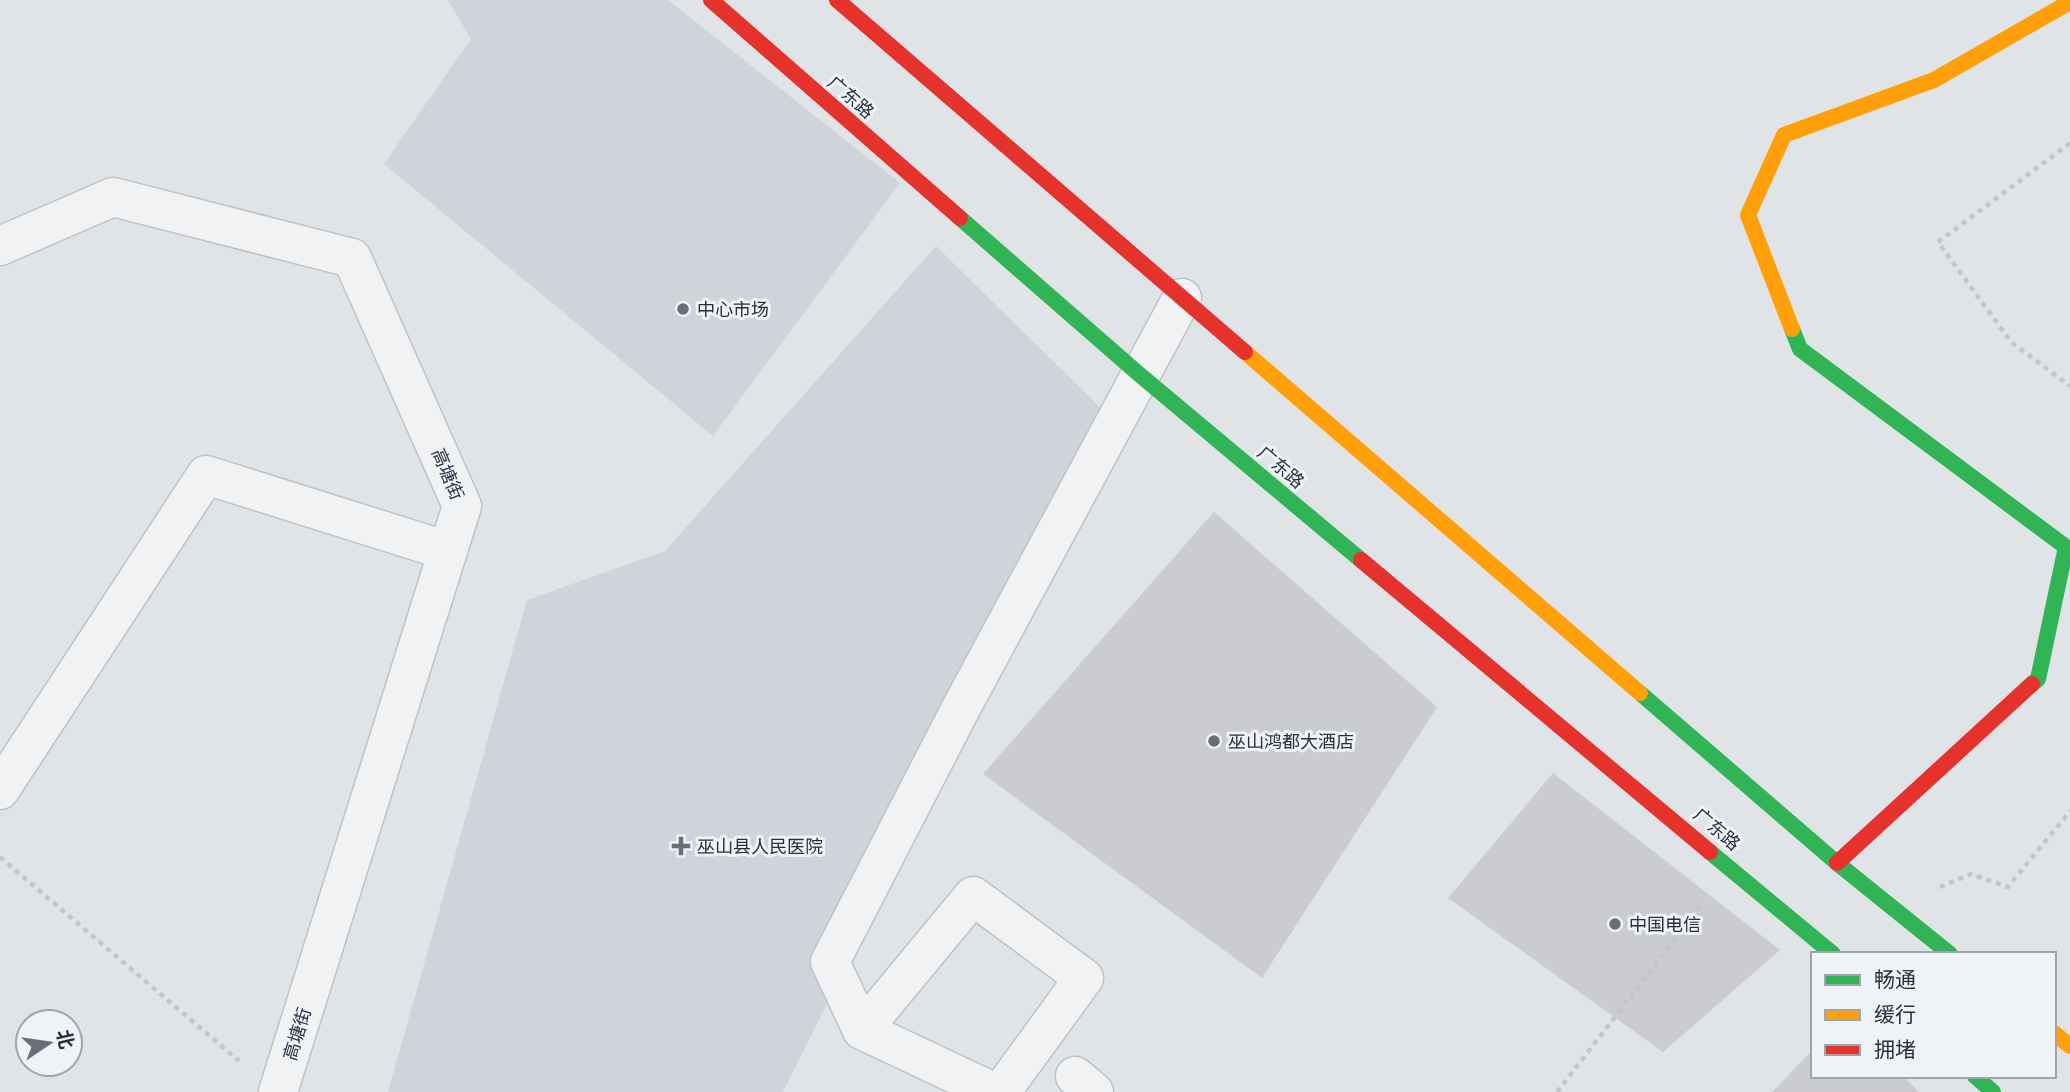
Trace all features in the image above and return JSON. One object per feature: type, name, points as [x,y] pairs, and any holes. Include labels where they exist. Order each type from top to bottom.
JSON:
[{"type":"main road","name":"广东路","points":[[711,0],[1140,375],[1831,952]]},
{"type":"main road","points":[[837,0],[1837,863],[1947,952]]},
{"type":"main road","points":[[1837,863],[2038,679],[2066,547],[1800,349],[1748,215],[1784,135],[1934,80],[2070,2]]},
{"type":"main road","points":[[1977,1078],[1993,1092]]},
{"type":"street","name":"高塘街","points":[[0,246],[113,197],[352,258],[462,506],[278,1092]]},
{"type":"street","points":[[993,1092],[862,1030],[830,962],[960,710],[1182,298]]},
{"type":"street","points":[[0,790],[206,475],[448,551]]},
{"type":"street","points":[[862,1030],[974,896],[1084,978],[1001,1092]]},
{"type":"path","points":[[2070,143],[1938,242],[2011,342],[2070,386]]},
{"type":"path","points":[[1889,907],[1971,874],[2008,887],[2070,811]]},
{"type":"path","points":[[0,857],[243,1065]]},
{"type":"path","points":[[1557,1092],[1731,866]]},
{"type":"shaded area","name":"中心市场","points":[[448,0],[668,0],[900,183],[713,436],[384,164],[471,39]]},
{"type":"shaded area","name":"巫山县人民医院","points":[[936,246],[1115,422],[783,1092],[388,1092],[527,600],[665,551]]},
{"type":"building","name":"巫山鸿都大酒店","points":[[1214,512],[1437,707],[1262,978],[983,774]]},
{"type":"building","name":"中国电信","points":[[1553,773],[1780,950],[1663,1052],[1448,898]]},
{"type":"building","points":[[1811,1052],[1811,1078],[1905,1078],[1919,1092],[1772,1092]]},
{"type":"traffic: fast","points":[[960,218],[1140,375],[1361,560]]},
{"type":"traffic: fast","points":[[1792,329],[1800,349],[2066,547],[2038,679],[2032,684]]},
{"type":"traffic: fast","points":[[1640,693],[1837,863],[1948,952]]},
{"type":"traffic: fast","points":[[1710,852],[1831,952]]},
{"type":"traffic: fast","points":[[1977,1078],[1993,1092]]},
{"type":"traffic: slow","points":[[1792,329],[1748,215],[1784,135],[1934,80],[2070,2]]},
{"type":"traffic: slow","points":[[1245,352],[1640,693]]},
{"type":"traffic: slow","points":[[2056,1035],[2070,1046]]},
{"type":"traffic: jam","points":[[711,0],[960,218]]},
{"type":"traffic: jam","points":[[837,0],[1245,352]]},
{"type":"traffic: jam","points":[[1361,560],[1710,852]]},
{"type":"traffic: jam","points":[[1837,863],[2032,684]]},
{"type":"place","name":"中心市场","points":[[683,309]]},
{"type":"place","name":"巫山鸿都大酒店","points":[[1214,741]]},
{"type":"place","name":"巫山县人民医院","points":[[681,846]]},
{"type":"place","name":"中国电信","points":[[1615,924]]}]
